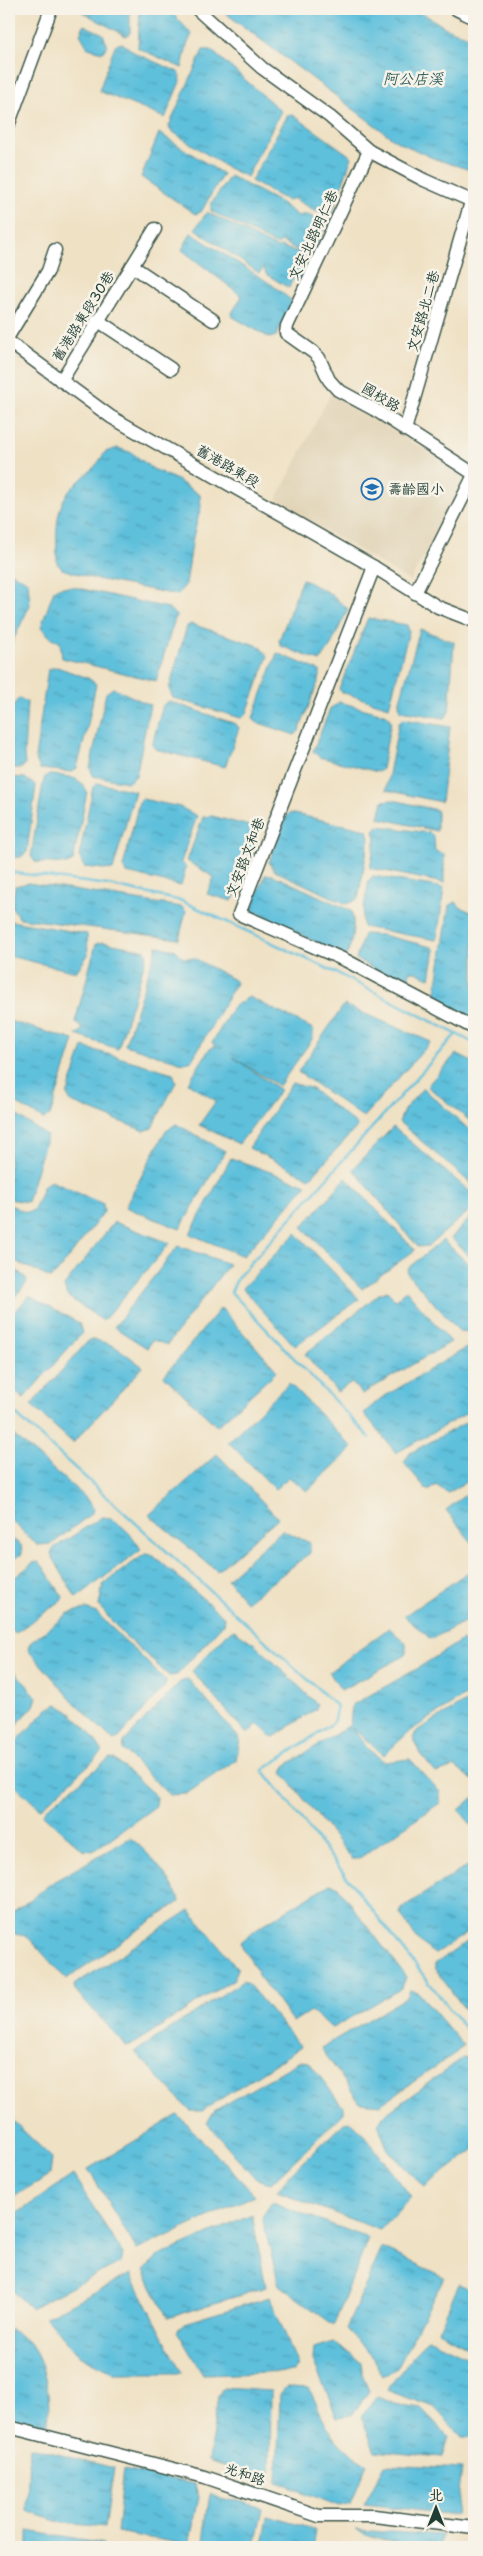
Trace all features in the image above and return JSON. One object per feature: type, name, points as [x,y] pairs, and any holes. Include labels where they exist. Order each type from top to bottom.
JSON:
[{"type":"street","points":[[9,123],[52,9]]},
{"type":"street","points":[[197,9],[262,68],[330,117],[369,151],[473,203]]},
{"type":"street","points":[[456,9],[474,18]]},
{"type":"street","name":"文安北路明仁巷","points":[[286,333],[287,326],[369,151]]},
{"type":"street","name":"文安路北二巷","points":[[405,430],[473,203]]},
{"type":"street","name":"舊港路東段30巷","points":[[61,381],[155,228]]},
{"type":"street","points":[[9,335],[48,271],[55,250]]},
{"type":"street","points":[[132,266],[213,320]]},
{"type":"street","points":[[97,320],[171,369]]},
{"type":"street","name":"國校路","points":[[286,333],[291,339],[313,352],[329,380],[338,390],[377,411],[474,475],[415,594]]},
{"type":"street","name":"舊港路東段","points":[[9,342],[111,416],[374,567],[438,607],[474,621]]},
{"type":"street","name":"文安路文和巷","points":[[374,567],[239,914],[347,962],[474,1028]]},
{"type":"street","name":"光和路","points":[[9,2426],[205,2477],[319,2516],[374,2516],[474,2528]]},
{"type":"shaded area","name":"壽齡國小","points":[[331,393],[468,476],[410,581],[276,501]]},
{"type":"water","points":[[77,9],[130,9],[130,33],[126,36]]},
{"type":"water","points":[[140,9],[168,9],[192,34],[187,45],[182,68],[138,48]]},
{"type":"water","name":"阿公店溪","points":[[220,9],[416,9],[446,28],[474,39],[474,171],[435,159],[396,141]]},
{"type":"water","points":[[84,25],[103,34],[107,45],[103,52],[88,48],[80,34]]},
{"type":"water","points":[[122,43],[137,54],[178,72],[181,79],[165,118],[99,91],[115,45]]},
{"type":"water","points":[[203,50],[211,50],[281,111],[247,177],[228,168],[170,130],[169,126]]},
{"type":"water","points":[[293,115],[352,157],[332,213],[319,208],[318,212],[292,198],[288,201],[251,181],[287,116]]},
{"type":"water","points":[[159,133],[223,174],[201,212],[195,214],[141,177]]},
{"type":"water","points":[[230,176],[281,203],[298,216],[309,216],[324,226],[323,235],[310,256],[312,260],[304,281],[293,278],[289,288],[266,274],[264,268],[259,273],[195,229],[207,212],[277,248],[281,247],[305,254],[282,242],[277,245],[211,211],[211,204]]},
{"type":"water","points":[[191,233],[271,284],[291,300],[291,306],[276,336],[270,338],[233,317],[232,313],[242,296],[182,250]]},
{"type":"water","points":[[118,448],[132,453],[153,469],[177,480],[200,495],[201,507],[193,537],[186,584],[177,595],[92,578],[62,569],[57,563],[57,524],[61,505],[65,497],[102,458],[105,452]]},
{"type":"water","points":[[9,571],[28,582],[30,605],[9,649]]},
{"type":"water","points":[[302,579],[329,593],[348,609],[330,647],[320,661],[281,646],[279,641]]},
{"type":"water","points":[[61,587],[73,587],[168,608],[176,615],[156,681],[62,658],[60,642],[50,637],[41,627],[54,590]]},
{"type":"water","points":[[368,618],[407,625],[409,631],[389,707],[341,692],[339,689]]},
{"type":"water","points":[[191,624],[259,646],[268,656],[246,715],[241,718],[173,698],[169,689],[187,626]]},
{"type":"water","points":[[420,629],[454,642],[449,712],[445,718],[400,711],[399,704]]},
{"type":"water","points":[[277,653],[320,671],[320,677],[299,731],[295,735],[256,722],[253,718]]},
{"type":"water","points":[[57,667],[88,678],[96,684],[77,768],[72,772],[40,769],[35,758],[48,669]]},
{"type":"water","points":[[113,688],[150,705],[136,776],[128,782],[93,776],[90,768],[106,693]]},
{"type":"water","points":[[19,698],[27,702],[25,764],[22,768],[9,768],[9,711]]},
{"type":"water","points":[[168,701],[236,724],[239,728],[225,767],[155,749],[152,745],[163,705]]},
{"type":"water","points":[[339,702],[387,715],[391,721],[382,769],[378,772],[319,757],[313,751],[330,709]]},
{"type":"water","points":[[403,719],[450,727],[441,802],[386,790],[399,722]]},
{"type":"water","points":[[50,775],[77,780],[85,787],[87,792],[73,861],[68,864],[35,862],[31,856],[43,783],[45,777]]},
{"type":"water","points":[[9,777],[25,778],[36,786],[27,852],[21,857],[9,858]]},
{"type":"water","points":[[97,783],[135,791],[113,870],[84,867],[79,856],[93,787]]},
{"type":"water","points":[[142,799],[180,807],[197,816],[181,862],[186,867],[181,886],[127,873],[123,867],[139,802]]},
{"type":"water","points":[[393,800],[437,810],[437,831],[379,818],[383,801]]},
{"type":"water","points":[[290,813],[367,830],[369,839],[358,899],[347,904],[275,871],[269,862],[286,817]]},
{"type":"water","points":[[212,816],[253,827],[255,835],[249,864],[232,901],[207,894],[214,877],[187,861],[203,817]]},
{"type":"water","points":[[378,826],[430,833],[434,837],[435,851],[444,854],[444,883],[370,868],[376,837],[374,832]]},
{"type":"water","points":[[265,875],[273,875],[351,911],[353,921],[352,934],[350,947],[345,957],[251,910]]},
{"type":"water","points":[[373,876],[444,888],[437,940],[363,927],[362,918],[369,880]]},
{"type":"water","points":[[28,883],[182,907],[186,911],[179,939],[19,918],[12,907],[15,886]]},
{"type":"water","points":[[456,902],[460,907],[471,912],[474,910],[474,1024],[434,1004],[449,906]]},
{"type":"water","points":[[11,921],[87,934],[88,955],[76,972],[9,956],[9,923]]},
{"type":"water","points":[[364,934],[382,935],[432,947],[435,950],[430,978],[410,970],[408,988],[356,959]]},
{"type":"water","points":[[102,942],[145,950],[147,955],[118,1049],[76,1035],[83,1029],[75,1022],[96,944]]},
{"type":"water","points":[[157,946],[176,950],[183,958],[194,958],[234,980],[236,983],[192,1060],[183,1063],[125,1045]]},
{"type":"water","points":[[249,997],[313,1029],[313,1038],[279,1086],[233,1057],[280,1090],[239,1144],[199,1125],[216,1101],[188,1083],[210,1048],[216,1046],[212,1043],[233,1007]]},
{"type":"water","points":[[344,1005],[431,1042],[363,1117],[298,1072]]},
{"type":"water","points":[[9,1021],[74,1040],[50,1116],[43,1119],[9,1099]]},
{"type":"water","points":[[83,1047],[173,1073],[176,1082],[152,1128],[144,1131],[71,1102],[67,1095]]},
{"type":"water","points":[[456,1054],[474,1063],[474,1124],[427,1086]]},
{"type":"water","points":[[292,1083],[312,1089],[358,1126],[310,1178],[249,1148]]},
{"type":"water","points":[[423,1088],[474,1134],[474,1186],[399,1122],[404,1110]]},
{"type":"water","points":[[9,1110],[47,1136],[27,1202],[9,1199]]},
{"type":"water","points":[[176,1124],[225,1151],[180,1229],[125,1207],[165,1132]]},
{"type":"water","points":[[393,1127],[474,1195],[474,1207],[428,1246],[418,1247],[353,1169]]},
{"type":"water","points":[[231,1158],[307,1185],[243,1256],[190,1234]]},
{"type":"water","points":[[346,1178],[415,1250],[362,1289],[302,1227]]},
{"type":"water","points":[[51,1181],[103,1204],[104,1212],[56,1274],[50,1278],[9,1258],[9,1204],[27,1212],[34,1210],[44,1185]]},
{"type":"water","points":[[474,1214],[474,1261],[451,1238]]},
{"type":"water","points":[[114,1222],[170,1243],[103,1321],[67,1296],[64,1286]]},
{"type":"water","points":[[296,1233],[359,1299],[295,1346],[242,1288]]},
{"type":"water","points":[[443,1240],[474,1269],[474,1329],[469,1332],[459,1331],[407,1273],[408,1268]]},
{"type":"water","points":[[178,1246],[229,1264],[167,1345],[153,1340],[147,1348],[114,1327]]},
{"type":"water","points":[[9,1264],[27,1279],[26,1284],[9,1303]]},
{"type":"water","points":[[406,1290],[451,1342],[362,1394],[352,1383],[337,1392],[305,1354],[379,1294],[387,1291],[396,1300]]},
{"type":"water","points":[[29,1296],[79,1323],[82,1333],[23,1399],[9,1385],[9,1318]]},
{"type":"water","points":[[221,1308],[277,1371],[217,1426],[164,1376]]},
{"type":"water","points":[[89,1340],[111,1345],[143,1367],[73,1443],[31,1405]]},
{"type":"water","points":[[468,1347],[474,1355],[474,1409],[396,1453],[364,1413],[380,1399]]},
{"type":"water","points":[[289,1383],[353,1448],[307,1491],[289,1477],[275,1489],[228,1442]]},
{"type":"water","points":[[474,1418],[474,1477],[448,1493],[436,1485],[428,1491],[404,1463],[410,1453]]},
{"type":"water","points":[[12,1434],[85,1497],[93,1508],[92,1513],[52,1544],[37,1545],[9,1518],[9,1438]]},
{"type":"water","points":[[217,1454],[278,1518],[217,1571],[149,1515]]},
{"type":"water","points":[[474,1488],[474,1545],[446,1510]]},
{"type":"water","points":[[102,1517],[119,1524],[134,1539],[141,1550],[76,1598],[51,1554],[54,1548]]},
{"type":"water","points":[[282,1530],[310,1543],[310,1553],[246,1602],[227,1579]]},
{"type":"water","points":[[9,1537],[21,1545],[22,1554],[9,1563]]},
{"type":"water","points":[[145,1554],[152,1555],[161,1562],[224,1617],[223,1624],[177,1675],[169,1676],[123,1634],[99,1606],[103,1584]]},
{"type":"water","points":[[38,1562],[42,1565],[63,1597],[61,1601],[15,1633],[9,1627],[9,1582],[33,1563]]},
{"type":"water","points":[[474,1568],[474,1617],[431,1639],[404,1616]]},
{"type":"water","points":[[86,1609],[97,1613],[166,1681],[165,1686],[120,1737],[114,1741],[75,1703],[28,1650],[30,1643],[69,1613]]},
{"type":"water","points":[[389,1628],[406,1643],[406,1655],[341,1690],[329,1672]]},
{"type":"water","points":[[234,1630],[256,1645],[317,1704],[316,1709],[274,1737],[269,1735],[258,1724],[247,1734],[192,1671],[226,1635]]},
{"type":"water","points":[[462,1640],[474,1652],[474,1690],[410,1731],[384,1755],[352,1728],[368,1749],[385,1762],[410,1759],[440,1792],[440,1803],[358,1859],[352,1859],[283,1773],[285,1766],[350,1725],[352,1705],[415,1670]]},
{"type":"water","points":[[9,1665],[37,1697],[34,1706],[9,1733]]},
{"type":"water","points":[[188,1679],[240,1739],[236,1760],[186,1794],[169,1795],[123,1750],[124,1742],[180,1682]]},
{"type":"water","points":[[474,1697],[474,1781],[455,1767],[436,1773],[420,1754],[413,1738],[418,1730]]},
{"type":"water","points":[[57,1704],[71,1713],[83,1725],[103,1752],[40,1809],[9,1780],[9,1749],[48,1709]]},
{"type":"water","points":[[110,1758],[114,1759],[157,1797],[156,1806],[93,1851],[83,1850],[43,1815],[47,1808]]},
{"type":"water","points":[[474,1797],[474,1828],[459,1810]]},
{"type":"water","points":[[130,1838],[167,1877],[179,1902],[66,1979],[27,1936],[14,1934],[9,1930],[9,1916],[53,1882]]},
{"type":"water","points":[[474,1862],[474,1928],[435,1954],[420,1941],[400,1913],[403,1907]]},
{"type":"water","points":[[330,1884],[337,1886],[406,1977],[402,1988],[332,2028],[310,2011],[293,2022],[258,1975],[241,1942],[256,1929]]},
{"type":"water","points":[[190,1910],[238,1969],[234,1979],[133,2044],[126,2046],[75,1990],[74,1985]]},
{"type":"water","points":[[474,1937],[474,2017],[469,2015],[435,1969],[435,1964]]},
{"type":"water","points":[[243,1981],[250,1986],[301,2047],[202,2111],[190,2111],[135,2052]]},
{"type":"water","points":[[410,1990],[418,1992],[463,2045],[457,2052],[380,2105],[360,2103],[321,2048],[407,1997]]},
{"type":"water","points":[[464,2057],[474,2063],[474,2150],[424,2187],[388,2150],[378,2124],[383,2116]]},
{"type":"water","points":[[300,2061],[309,2062],[343,2107],[343,2114],[271,2183],[256,2179],[207,2123],[214,2111]]},
{"type":"water","points":[[178,2115],[255,2195],[137,2250],[88,2169]]},
{"type":"water","points":[[9,2117],[52,2158],[50,2175],[9,2199]]},
{"type":"water","points":[[351,2122],[367,2138],[411,2197],[380,2230],[277,2192],[291,2173],[344,2123]]},
{"type":"water","points":[[73,2175],[123,2254],[121,2262],[31,2308],[9,2288],[9,2219]]},
{"type":"water","points":[[272,2202],[368,2238],[334,2325],[279,2285],[262,2217]]},
{"type":"water","points":[[252,2215],[266,2287],[168,2318],[144,2270],[157,2257]]},
{"type":"water","points":[[382,2248],[444,2277],[397,2368],[383,2376],[371,2355],[346,2329]]},
{"type":"water","points":[[131,2274],[182,2373],[114,2373],[79,2355],[45,2317]]},
{"type":"water","points":[[459,2284],[474,2291],[474,2350],[438,2331]]},
{"type":"water","points":[[270,2297],[298,2366],[293,2372],[203,2375],[177,2331],[184,2323]]},
{"type":"water","points":[[9,2328],[24,2338],[35,2351],[44,2373],[49,2410],[46,2432],[9,2420]]},
{"type":"water","points":[[428,2338],[474,2360],[474,2437],[462,2437],[434,2407],[386,2390]]},
{"type":"water","points":[[333,2342],[361,2362],[363,2377],[369,2391],[352,2415],[337,2417],[313,2360],[314,2348]]},
{"type":"water","points":[[286,2387],[309,2388],[325,2423],[337,2441],[367,2464],[351,2503],[339,2506],[277,2482],[280,2394]]},
{"type":"water","points":[[222,2388],[271,2391],[270,2474],[266,2481],[209,2461],[218,2396]]},
{"type":"water","points":[[377,2397],[395,2404],[421,2408],[448,2436],[442,2457],[375,2451],[361,2416]]},
{"type":"water","points":[[29,2447],[114,2468],[105,2527],[62,2523],[27,2511]]},
{"type":"water","points":[[385,2465],[462,2469],[456,2515],[364,2504]]},
{"type":"water","points":[[124,2469],[194,2484],[199,2497],[189,2545],[117,2532]]},
{"type":"water","points":[[210,2494],[263,2508],[255,2547],[202,2547]]},
{"type":"water","points":[[268,2516],[316,2530],[313,2547],[263,2547]]},
{"type":"water","points":[[355,2530],[443,2535],[439,2547],[406,2547]]},
{"type":"water","points":[[28,2531],[104,2544],[104,2547],[28,2547]]},
{"type":"waterway","points":[[9,872],[108,885],[182,901],[339,974],[474,1043]]},
{"type":"waterway","points":[[370,1438],[231,1292],[238,1277],[456,1034]]},
{"type":"waterway","points":[[9,1408],[337,1706],[333,1723],[263,1770],[474,2040]]},
{"type":"place","name":"壽齡國小","points":[[372,489]]}]
